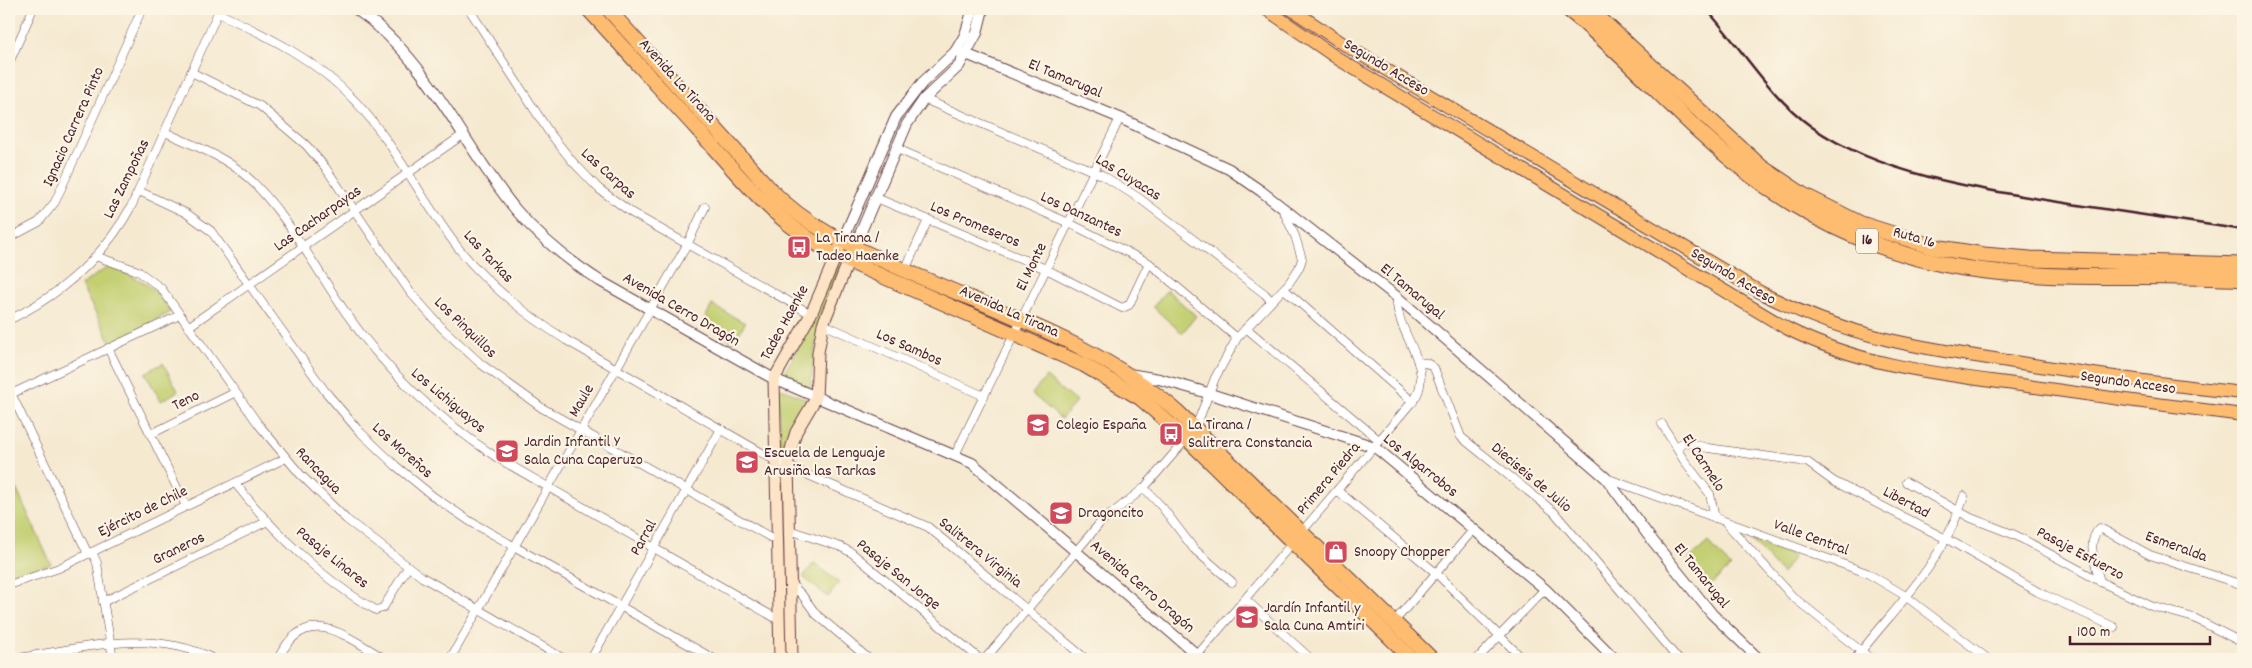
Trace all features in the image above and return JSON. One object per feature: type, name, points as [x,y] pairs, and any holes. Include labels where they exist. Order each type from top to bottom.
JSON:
[{"type":"highway","name":"Avenida La Tirana","points":[[588,9],[769,209],[795,231],[845,251],[905,270],[1089,352],[1129,374],[1163,399],[1191,434],[1297,539],[1412,659]]},
{"type":"highway","name":"Avenida La Tirana","points":[[608,9],[782,202],[845,251],[1014,334],[1111,379],[1191,434]]},
{"type":"highway","name":"Ruta 16","points":[[1568,9],[1750,175],[1804,211],[1854,236],[1920,259],[1986,271],[2243,279]]},
{"type":"highway","name":"Ruta 16","points":[[1589,9],[1761,167],[1818,203],[1876,230],[1934,247],[2007,258],[2243,264]]},
{"type":"highway","name":"Avenida La Tirana","points":[[1297,539],[1432,659]]},
{"type":"main road","name":"Segundo Acceso","points":[[1266,9],[1349,65],[1786,328],[1816,342],[1873,361],[1935,374],[2243,415]]},
{"type":"main road","name":"Segundo Acceso","points":[[1291,9],[1404,81],[1760,292],[1809,316],[1850,331],[1908,345],[2079,372],[2243,393]]},
{"type":"main road","name":"Tadeo Haenke","points":[[780,659],[774,379],[845,251]]},
{"type":"main road","name":"Tadeo Haenke","points":[[792,659],[788,467],[792,441],[816,398],[818,353],[823,324],[845,251]]},
{"type":"street","points":[[9,62],[33,9]]},
{"type":"street","name":"Ignacio Carrera Pinto","points":[[9,238],[39,222],[55,202],[142,9]]},
{"type":"street","name":"Avenida Cerro Dragón","points":[[356,9],[410,58],[508,198],[537,232],[586,272],[774,379],[955,455],[981,469],[1198,658]]},
{"type":"street","name":"Las Carpas","points":[[469,9],[549,132],[585,176],[614,202],[811,314]]},
{"type":"street","points":[[961,53],[974,9]]},
{"type":"street","points":[[961,53],[977,33],[984,9]]},
{"type":"street","name":"Las Zampoñas","points":[[9,320],[56,292],[98,256],[117,232],[139,191],[218,11]]},
{"type":"street","name":"Las Tarkas","points":[[218,11],[281,43],[333,80],[366,113],[459,248],[493,285],[549,329],[788,467]]},
{"type":"street","name":"Tadeo Haenke","points":[[845,251],[896,118],[922,83],[961,53]]},
{"type":"street","name":"Tadeo Haenke","points":[[845,251],[874,197],[907,124],[924,99],[959,66],[961,53]]},
{"type":"street","name":"El Tamarugal","points":[[961,53],[1120,118],[1229,169],[1282,208],[1397,297],[1606,478],[1706,606],[1747,655],[1759,659]]},
{"type":"street","name":"Los Pinquillos","points":[[192,72],[247,98],[286,126],[316,156],[410,292],[460,346],[522,394],[581,430],[777,541]]},
{"type":"street","name":"Las Cuyacas","points":[[924,99],[1094,171],[1138,198],[1271,301]]},
{"type":"street","name":"El Monte","points":[[955,455],[1120,118]]},
{"type":"street","name":"Los Lichiguayos","points":[[165,132],[214,155],[245,176],[270,202],[360,333],[410,389],[474,442],[779,620]]},
{"type":"street","name":"Las Cacharpayas","points":[[188,327],[464,134]]},
{"type":"street","name":"Los Danzantes","points":[[895,148],[1069,223],[1149,263],[1236,338]]},
{"type":"street","name":"Los Moreños","points":[[139,191],[177,208],[203,224],[218,239],[325,391],[358,430],[396,466],[434,497],[515,546],[714,659]]},
{"type":"street","name":"Los Promeseros","points":[[874,197],[1046,270],[1122,308],[1129,305],[1149,263]]},
{"type":"street","name":"Maule","points":[[450,659],[687,245],[705,207]]},
{"type":"street","points":[[985,659],[1107,516],[1144,488],[1191,434],[1236,338],[1284,289],[1299,268],[1302,259],[1295,236],[1282,208]]},
{"type":"street","points":[[905,270],[928,220]]},
{"type":"street","name":"Rancagua","points":[[98,256],[144,274],[161,288],[234,393],[286,458],[346,519],[408,567],[564,659]]},
{"type":"street","points":[[1284,289],[1413,402]]},
{"type":"street","name":"Primera Piedra","points":[[1198,658],[1245,599],[1413,402],[1420,388],[1418,363],[1398,318],[1397,297]]},
{"type":"street","points":[[113,659],[103,602],[90,553],[10,391],[180,315]]},
{"type":"street","name":"Los Sambos","points":[[823,324],[984,396]]},
{"type":"street","points":[[1246,328],[1378,444]]},
{"type":"street","points":[[108,348],[186,506]]},
{"type":"street","name":"Dieciseis de Julio","points":[[1418,363],[1427,363],[1434,368],[1461,437],[1554,512],[1678,659]]},
{"type":"street","name":"Los Algarrobos","points":[[1129,374],[1160,379],[1378,444],[1545,589],[1615,659]]},
{"type":"street","name":"Teno","points":[[151,434],[234,393]]},
{"type":"street","name":"El Carmelo","points":[[1662,424],[1676,448],[1710,494],[1715,518]]},
{"type":"street","name":"Parral","points":[[591,659],[721,429]]},
{"type":"street","name":"Libertad","points":[[1676,448],[1684,442],[1708,448],[1799,459],[1807,462],[1833,480],[1946,540],[2038,592],[2114,627]]},
{"type":"street","name":"Ejército de Chile","points":[[9,585],[41,575],[90,553],[286,458]]},
{"type":"street","name":"Salitrera Virginia","points":[[788,467],[928,527],[1086,659]]},
{"type":"street","name":"Valle Central","points":[[1606,478],[1867,573],[1908,598],[1988,659]]},
{"type":"street","name":"Pasaje Esfuerzo","points":[[1906,482],[1959,512],[2015,536],[2100,582],[2151,606],[2194,618],[2243,644]]},
{"type":"street","name":"Pasaje Linares","points":[[235,483],[268,522],[319,568],[376,610],[383,608],[408,567]]},
{"type":"street","points":[[1144,488],[1162,507],[1194,549],[1232,582]]},
{"type":"street","points":[[1338,491],[1436,573],[1523,659]]},
{"type":"street","points":[[1855,659],[1908,598],[1946,540],[1964,496]]},
{"type":"street","name":"Graneros","points":[[103,602],[268,522]]},
{"type":"street","points":[[1726,522],[1793,597],[1872,659]]},
{"type":"street","name":"Esmeralda","points":[[2100,582],[2091,542],[2094,534],[2100,528],[2150,555],[2243,585]]},
{"type":"street","points":[[1393,623],[1474,529]]},
{"type":"street","name":"Pasaje San Jorge","points":[[789,530],[836,545],[852,553],[980,659]]},
{"type":"street","points":[[790,583],[816,614],[869,659]]},
{"type":"street","points":[[1477,659],[1545,589]]},
{"type":"street","points":[[1245,599],[1311,659]]},
{"type":"street","points":[[278,659],[295,636],[306,629],[319,627],[337,631],[385,659]]},
{"type":"street","points":[[12,659],[137,641],[163,643],[192,650],[214,659]]},
{"type":"green space","points":[[836,265],[841,267],[819,320],[810,389],[781,377],[797,351]]},
{"type":"green space","points":[[108,267],[129,275],[151,288],[171,312],[111,343],[81,285]]},
{"type":"green space","points":[[1167,290],[1196,316],[1182,333],[1153,307]]},
{"type":"green space","points":[[712,305],[745,323],[734,342],[702,324]]},
{"type":"green space","points":[[163,363],[178,391],[161,401],[145,373]]},
{"type":"green space","points":[[1046,377],[1076,402],[1061,419],[1032,394]]},
{"type":"green space","points":[[778,387],[808,400],[790,425],[785,448],[781,448]]},
{"type":"green space","points":[[9,473],[51,564],[9,577]]},
{"type":"green space","points":[[1751,540],[1794,556],[1782,574]]},
{"type":"green space","points":[[1708,542],[1731,567],[1711,584],[1689,559]]},
{"type":"green space","points":[[814,563],[839,583],[828,597],[803,577]]},
{"type":"railway","points":[[1706,9],[1769,86],[1796,114],[1812,127],[1840,144],[1870,158],[1937,179],[1971,187],[2243,230]]},
{"type":"place","name":"La Tirana / Tadeo Haenke","points":[[799,247]]},
{"type":"place","name":"Colegio España","points":[[1038,425]]},
{"type":"place","name":"La Tirana / Salitrera Constancia","points":[[1171,434]]},
{"type":"place","name":"Jardin Infantil Y Sala Cuna Caperuzo","points":[[507,451]]},
{"type":"place","name":"Escuela de Lenguaje Arusiña las Tarkas","points":[[747,462]]},
{"type":"place","name":"Dragoncito","points":[[1061,513]]},
{"type":"place","name":"Snoopy Chopper","points":[[1336,552]]},
{"type":"place","name":"Jardín Infantil y Sala Cuna Amtiri","points":[[1247,617]]}]
